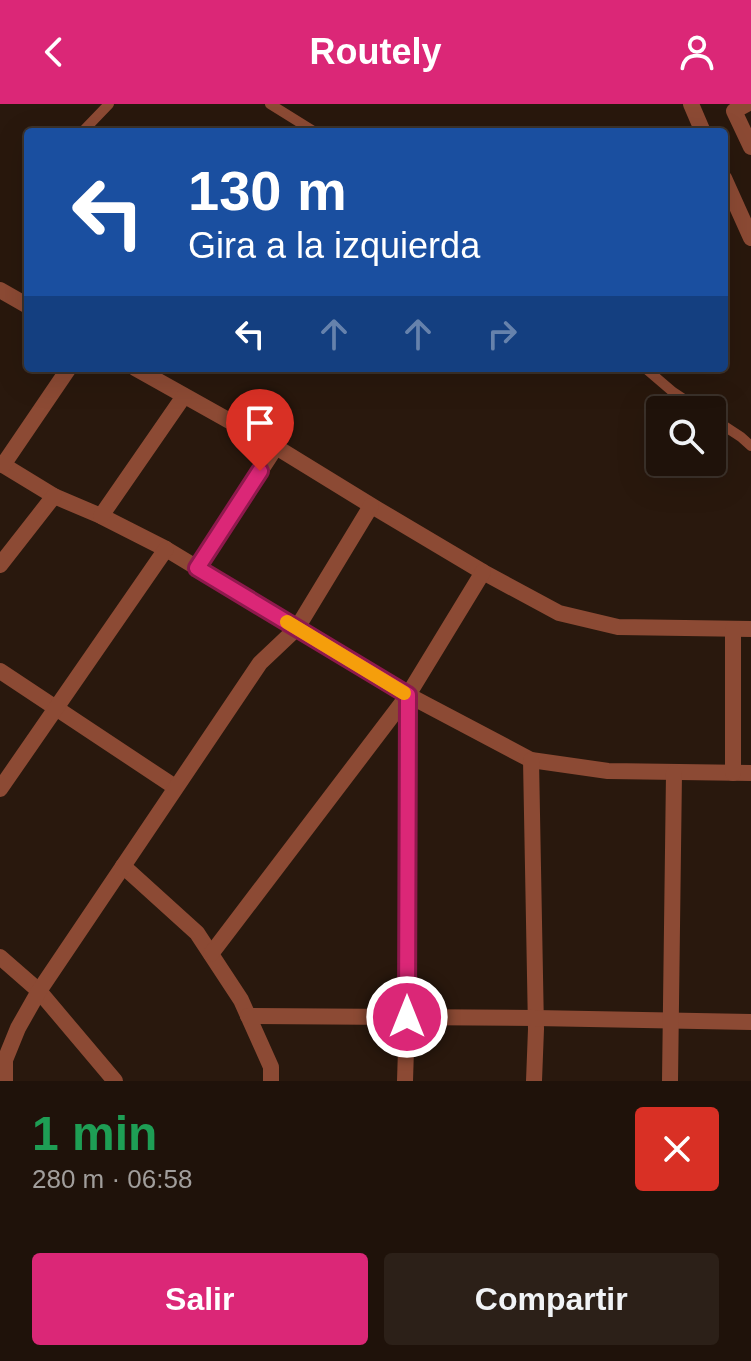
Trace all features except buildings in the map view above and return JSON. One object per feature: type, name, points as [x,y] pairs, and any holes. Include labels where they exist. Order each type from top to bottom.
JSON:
[{"type":"street","points":[[691,104],[701,128]]},
{"type":"street","points":[[747,104],[734,111],[751,147]]},
{"type":"street","points":[[728,187],[751,238]]},
{"type":"street","points":[[0,290],[24,304]]},
{"type":"street","points":[[66,372],[1,464],[54,496],[166,549],[408,695],[531,760],[608,771],[751,773]]},
{"type":"street","points":[[142,372],[276,447],[483,572],[559,613],[618,627],[751,629]]},
{"type":"street","points":[[101,516],[184,396]]},
{"type":"street","points":[[197,568],[276,447]]},
{"type":"street","points":[[0,565],[54,496]]},
{"type":"street","points":[[5,1081],[5,1060],[18,1028],[39,991],[260,663],[297,628],[371,506]]},
{"type":"street","points":[[0,789],[166,549]]},
{"type":"street","points":[[211,954],[408,695],[483,572]]},
{"type":"street","points":[[733,629],[733,773]]},
{"type":"street","points":[[0,671],[175,787]]},
{"type":"street","points":[[405,1081],[408,695]]},
{"type":"street","points":[[531,760],[534,1081]]},
{"type":"street","points":[[670,1081],[674,773]]},
{"type":"street","points":[[123,866],[197,933],[241,1000],[271,1067],[271,1081]]},
{"type":"street","points":[[0,957],[39,991],[115,1081]]},
{"type":"street","points":[[248,1016],[751,1022]]},
{"type":"lane","points":[[86,128],[109,104]]},
{"type":"lane","points":[[270,104],[309,128]]},
{"type":"lane","points":[[650,372],[679,396]]},
{"type":"lane","points":[[726,427],[751,446]]},
{"type":"slow traffic","points":[[287,622],[404,693]]},
{"type":"route","points":[[260,471],[197,568],[408,695],[407,1017]]}]
